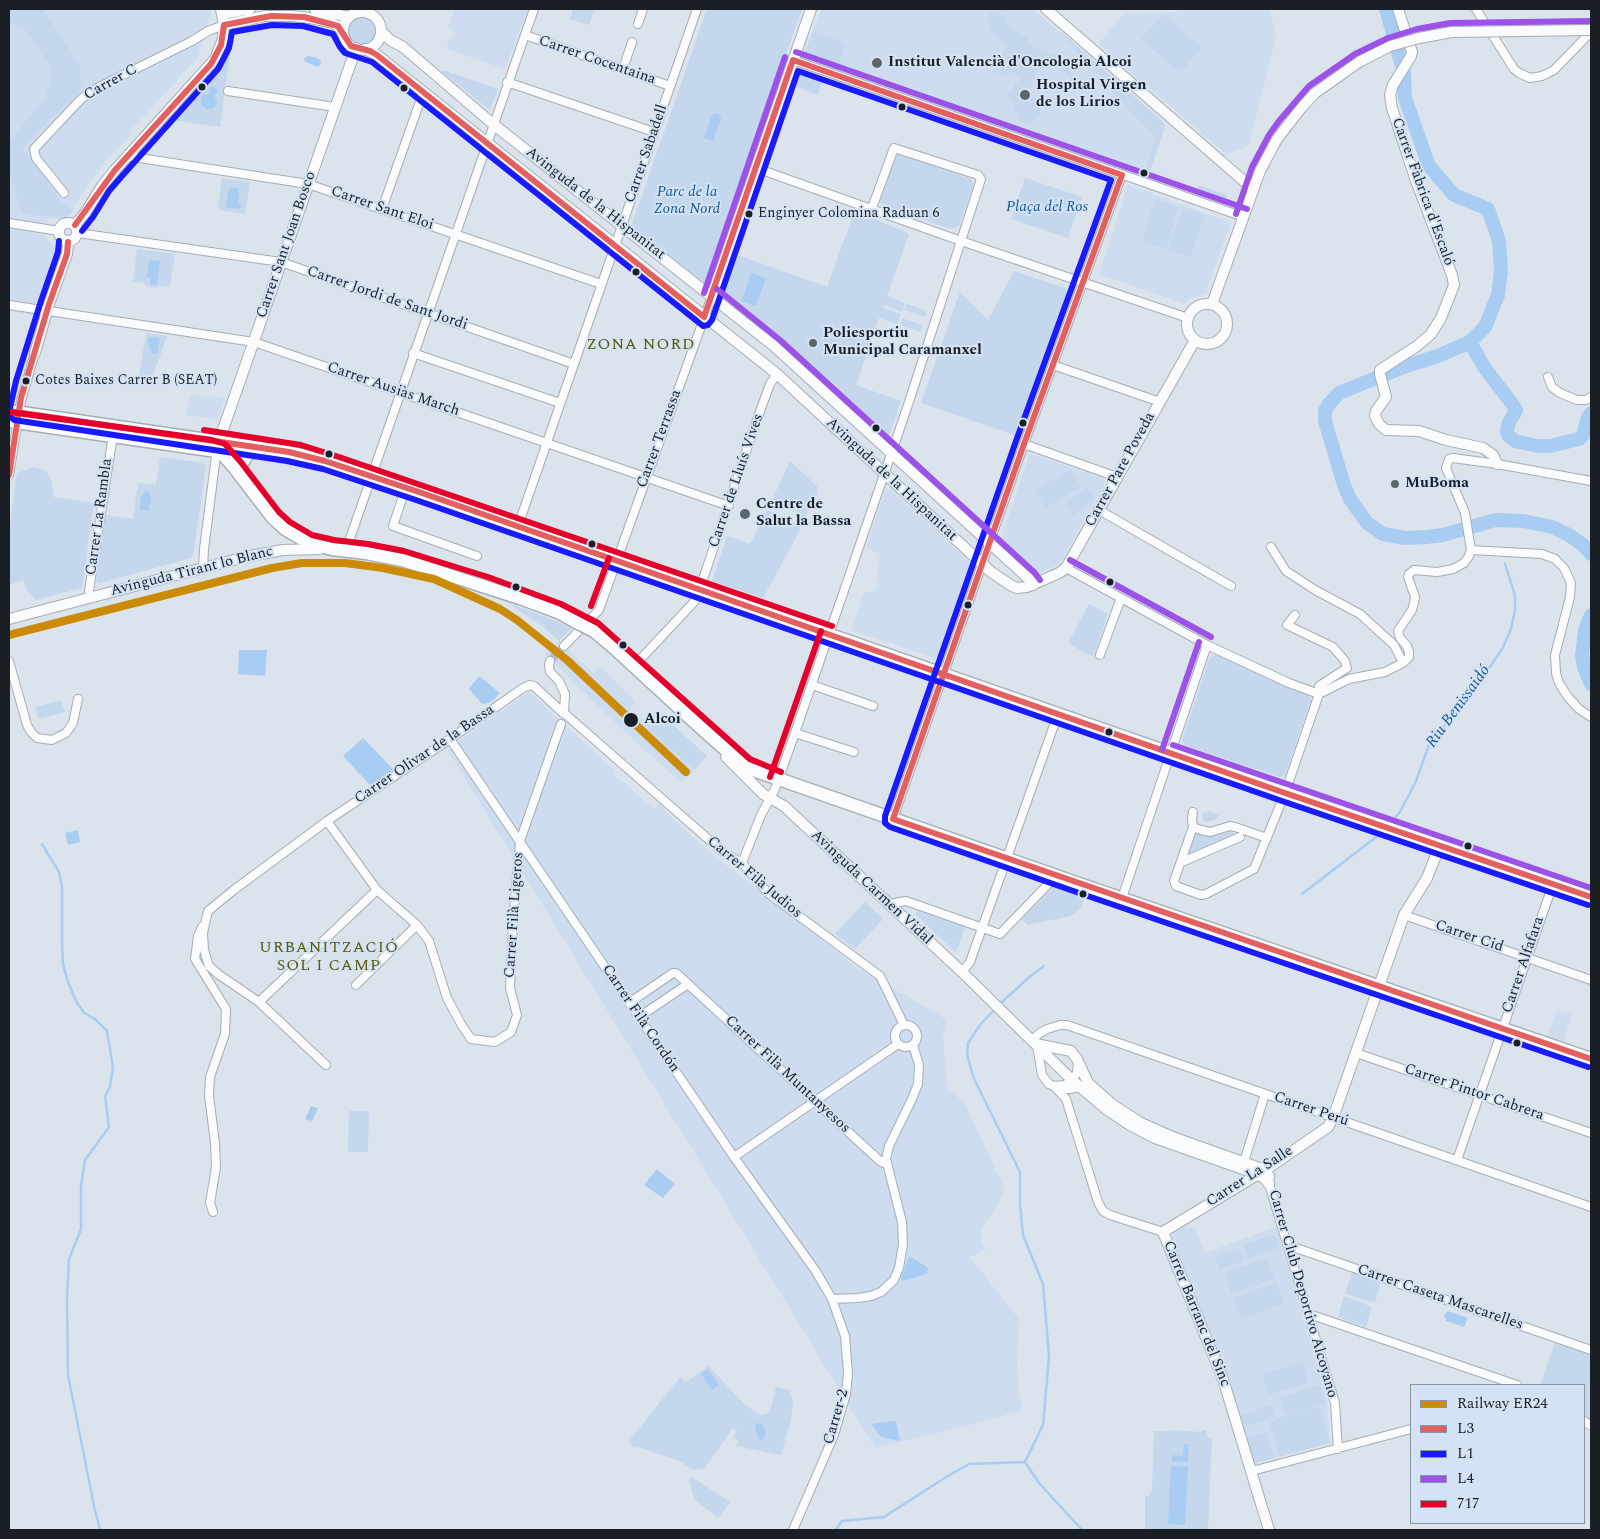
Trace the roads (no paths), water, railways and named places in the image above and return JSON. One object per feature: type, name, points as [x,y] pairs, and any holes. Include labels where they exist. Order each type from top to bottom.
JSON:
[{"type":"main road","points":[[13,417],[218,446],[265,508],[285,529],[308,543],[332,549]]},
{"type":"main road","points":[[13,417],[113,435],[218,446],[262,448],[313,457],[406,487],[1591,898]]},
{"type":"main road","points":[[240,475],[242,463],[247,456],[262,448]]},
{"type":"main road","name":"Avinguda Tirant lo Blanc","points":[[332,549],[402,560],[476,583],[558,612],[594,631],[745,766],[778,780],[1591,1059]]},
{"type":"street","points":[[222,16],[250,9]]},
{"type":"street","points":[[315,9],[349,18]]},
{"type":"street","points":[[346,550],[507,82],[534,9]]},
{"type":"street","points":[[638,24],[643,9]]},
{"type":"street","points":[[687,9],[697,10]]},
{"type":"street","points":[[712,296],[811,9]]},
{"type":"street","points":[[1046,9],[1253,188]]},
{"type":"street","name":"Carrer Fàbrica d'Escaló","points":[[1398,9],[1411,49],[1411,56],[1395,79],[1390,95],[1397,127],[1452,275],[1454,285],[1441,318],[1433,331],[1417,346],[1380,370],[1386,393],[1385,399],[1376,411],[1375,416],[1381,428],[1392,431],[1419,431],[1446,440],[1476,445],[1489,451],[1497,464]]},
{"type":"street","points":[[1476,9],[1514,69],[1530,78],[1542,76],[1554,70],[1591,31]]},
{"type":"street","name":"Carrer Sabadell","points":[[518,526],[697,10]]},
{"type":"street","points":[[222,16],[297,16],[334,24],[343,32],[347,42],[360,49],[376,43],[381,31],[375,18],[367,11],[357,13],[349,18],[343,32]]},
{"type":"street","points":[[68,242],[76,238],[76,229],[102,186],[211,64],[221,45],[222,16]]},
{"type":"street","name":"Carrer C","points":[[64,193],[36,158],[34,149],[81,99],[92,90],[192,41],[208,31],[222,16]]},
{"type":"street","name":"Avinguda de la Hispanitat","points":[[360,49],[377,55],[614,246],[777,374],[982,564],[1012,586],[1022,588],[1033,585],[1029,579],[774,346],[493,124],[403,47],[390,40],[381,31]]},
{"type":"street","points":[[1212,304],[1264,162],[1277,139],[1302,107],[1322,88],[1359,62],[1390,46],[1419,38],[1452,32],[1591,31]]},
{"type":"street","name":"Carrer Cocentaina","points":[[524,36],[623,68],[670,86]]},
{"type":"street","points":[[623,68],[632,42]]},
{"type":"street","name":"Carrer Sant Joan Bosco","points":[[218,446],[335,106],[360,49]]},
{"type":"street","points":[[793,60],[1244,217]]},
{"type":"street","points":[[507,82],[654,132]]},
{"type":"street","points":[[228,91],[335,106]]},
{"type":"street","points":[[382,209],[423,93]]},
{"type":"street","points":[[742,863],[761,815],[778,780],[812,685],[981,181],[978,175],[894,148],[872,208]]},
{"type":"street","name":"Carrer Sant Eloi","points":[[127,156],[308,184],[601,284]]},
{"type":"street","points":[[756,168],[961,241],[1188,318]]},
{"type":"street","points":[[893,819],[1052,365],[1122,175]]},
{"type":"street","points":[[9,223],[59,231]]},
{"type":"street","points":[[68,242],[60,237],[59,231],[61,226],[66,223],[76,229]]},
{"type":"street","name":"Carrer Jordi de Sant Jordi","points":[[76,229],[281,262],[574,364]]},
{"type":"street","points":[[9,475],[13,417],[67,254],[68,242]]},
{"type":"street","name":"Carrer Terrassa","points":[[617,560],[712,296]]},
{"type":"street","points":[[1212,304],[1224,312],[1227,321],[1226,330],[1222,338],[1214,343],[1205,344],[1195,340],[1188,331],[1188,318],[1197,306],[1212,304]]},
{"type":"street","points":[[9,305],[48,311]]},
{"type":"street","name":"Carrer Ausiàs March","points":[[48,311],[254,342],[728,506]]},
{"type":"street","name":"Carrer Pare Poveda","points":[[1066,568],[1195,340]]},
{"type":"street","points":[[413,353],[560,403]]},
{"type":"street","points":[[1052,365],[1160,402]]},
{"type":"street","name":"Carrer de Lluís Vives","points":[[634,666],[694,602],[767,392],[777,374]]},
{"type":"street","points":[[1548,377],[1552,387],[1560,393],[1577,400],[1586,400],[1591,397]]},
{"type":"street","name":"Carrer La Rambla","points":[[91,598],[89,591],[113,435]]},
{"type":"street","points":[[1024,444],[1117,477]]},
{"type":"street","points":[[203,568],[218,446]]},
{"type":"street","points":[[1033,585],[1066,568],[1207,645],[1289,683],[1320,694],[1349,679],[1385,672],[1403,664],[1409,657],[1409,652],[1398,631],[1412,610],[1415,597],[1409,574],[1414,570],[1437,572],[1457,567],[1466,560],[1471,550],[1465,512],[1446,468],[1447,461],[1453,458],[1497,464],[1590,483]]},
{"type":"street","points":[[406,487],[393,526],[477,556]]},
{"type":"street","points":[[1099,510],[1231,586]]},
{"type":"street","points":[[1271,547],[1286,571],[1315,590],[1360,614],[1394,645],[1403,664]]},
{"type":"street","name":"Avinguda Tirant lo Blanc","points":[[9,619],[245,557],[295,549],[332,549]]},
{"type":"street","points":[[1471,550],[1542,554],[1555,559],[1564,568],[1570,584],[1570,597],[1555,655],[1556,673],[1559,683],[1568,697],[1579,709],[1591,717]]},
{"type":"street","points":[[564,646],[599,610],[617,560]]},
{"type":"street","points":[[1100,655],[1121,598]]},
{"type":"street","points":[[1193,812],[1193,827],[1174,881],[1176,886],[1206,894],[1254,869],[1285,793],[1320,694],[1318,688],[1320,684],[1345,670],[1347,665],[1336,650],[1328,644],[1287,625],[1295,615]]},
{"type":"street","points":[[1122,898],[1207,645]]},
{"type":"street","points":[[9,660],[28,728],[38,738],[52,740],[66,733],[73,722],[78,698]]},
{"type":"street","points":[[550,661],[549,668],[559,681],[565,694],[565,715]]},
{"type":"street","name":"Carrer Filà Judios","points":[[523,688],[530,685],[534,686],[724,852],[742,863],[768,893],[880,976],[904,1025]]},
{"type":"street","points":[[812,685],[873,706]]},
{"type":"street","name":"Carrer Olivar de la Bassa","points":[[208,911],[327,821],[523,688]]},
{"type":"street","name":"Carrer Filà Ligeros","points":[[417,925],[429,941],[447,998],[471,1039],[495,1042],[511,1032],[517,1015],[510,988],[520,841],[561,724],[557,718],[560,714],[565,715]]},
{"type":"street","points":[[962,972],[970,962],[1058,714]]},
{"type":"street","name":"Avinguda Tirant lo Blanc","points":[[690,718],[699,732],[770,799]]},
{"type":"street","points":[[795,733],[854,752]]},
{"type":"street","name":"Carrer Filà Cordón","points":[[450,739],[734,1157],[815,1270],[832,1298]]},
{"type":"street","name":"Avinguda Carmen Vidal","points":[[770,799],[784,806],[962,972],[1047,1056],[1114,1115],[1145,1134],[1176,1147],[1261,1172]]},
{"type":"street","points":[[327,821],[377,890],[417,925],[356,985]]},
{"type":"street","points":[[1193,827],[1210,832],[1230,826],[1267,838]]},
{"type":"street","points":[[1182,862],[1240,837]]},
{"type":"street","points":[[1333,1118],[1404,915],[1427,878],[1435,844]]},
{"type":"street","points":[[890,904],[906,901],[1000,934],[1056,876]]},
{"type":"street","name":"Carrer Alfafara","points":[[1457,1160],[1553,884]]},
{"type":"street","points":[[259,1002],[377,890]]},
{"type":"street","points":[[208,911],[203,933],[204,950],[209,966],[259,1002],[326,1065]]},
{"type":"street","points":[[208,911],[198,936],[195,959],[226,1009],[225,1034],[210,1077],[209,1086],[216,1167],[210,1203],[213,1212]]},
{"type":"street","name":"Carrer Cid","points":[[1404,915],[1591,980]]},
{"type":"street","name":"Carrer Filà Muntanyesos","points":[[629,1003],[673,973],[678,974],[881,1162],[887,1164]]},
{"type":"street","points":[[639,1017],[688,984]]},
{"type":"street","points":[[832,1298],[858,1298],[877,1293],[892,1283],[897,1273],[903,1249],[903,1229],[898,1202],[887,1164],[889,1146],[918,1084],[919,1065],[913,1045],[917,1036],[916,1030],[911,1026],[904,1025],[896,1032],[895,1038],[898,1044],[907,1047],[913,1045]]},
{"type":"street","name":"Carrer Perú","points":[[1034,1042],[1047,1029],[1068,1025],[1591,1207]]},
{"type":"street","points":[[1034,1042],[1070,1051],[1077,1059],[1088,1083],[1113,1105],[1133,1118],[1162,1133],[1244,1162],[1261,1172],[1269,1184]]},
{"type":"street","points":[[1034,1042],[1045,1080],[1057,1086],[1076,1083],[1078,1064]]},
{"type":"street","points":[[734,1157],[814,1100],[898,1044]]},
{"type":"street","points":[[1041,1066],[1047,1056],[1061,1049]]},
{"type":"street","name":"Carrer Pintor Cabrera","points":[[1356,1053],[1591,1133]]},
{"type":"street","name":"Carrer Barranc del Sinc","points":[[1057,1086],[1066,1099],[1102,1211],[1163,1232],[1223,1379],[1269,1530]]},
{"type":"street","points":[[1244,1162],[1265,1094]]},
{"type":"street","name":"Carrer La Salle","points":[[1163,1232],[1261,1172],[1328,1127],[1333,1118]]},
{"type":"street","name":"Carrer Club Deportivo Alcoyano","points":[[1269,1184],[1334,1403],[1338,1449]]},
{"type":"street","name":"Carrer Caseta Mascarelles","points":[[1290,1250],[1296,1248],[1591,1350]]},
{"type":"street","name":"Carrer-2","points":[[793,1530],[834,1435],[846,1394],[848,1373],[845,1336],[832,1298]]},
{"type":"street","points":[[1308,1314],[1514,1384]]},
{"type":"street","points":[[1489,1384],[1496,1379]]},
{"type":"street","points":[[1252,1471],[1410,1429]]},
{"type":"water","points":[[305,57],[318,58],[321,61],[320,65],[317,67],[304,61]]},
{"type":"water","points":[[213,86],[218,92],[214,95],[217,102],[214,108],[207,109],[202,105],[201,99],[203,95],[209,94],[209,88]]},
{"type":"water","points":[[716,113],[720,115],[721,119],[713,141],[704,138],[712,115]]},
{"type":"water","points":[[229,187],[239,189],[238,203],[241,203],[240,209],[226,207]]},
{"type":"water","points":[[149,260],[160,261],[157,285],[150,284],[151,278],[147,278]]},
{"type":"water","points":[[751,273],[766,278],[756,306],[742,301]]},
{"type":"water","points":[[151,337],[160,338],[157,354],[152,354],[147,339]]},
{"type":"water","points":[[148,491],[151,497],[149,511],[140,510],[141,495]]},
{"type":"water","points":[[239,650],[267,650],[265,676],[238,674]]},
{"type":"water","points":[[479,676],[500,693],[491,702],[482,704],[469,689]]},
{"type":"water","points":[[363,738],[394,770],[372,787],[343,756]]},
{"type":"water","points":[[78,830],[80,842],[68,845],[65,833]]},
{"type":"water","points":[[311,1106],[318,1108],[312,1121],[305,1119]]},
{"type":"water","points":[[657,1169],[675,1184],[663,1198],[644,1185]]},
{"type":"water","points":[[909,1256],[928,1268],[927,1274],[903,1281],[901,1279]]},
{"type":"water","points":[[1448,1311],[1468,1318],[1464,1327],[1446,1321],[1444,1315]]},
{"type":"water","points":[[708,1369],[719,1385],[712,1390],[701,1374]]},
{"type":"water","points":[[896,1421],[900,1441],[881,1437],[871,1424]]},
{"type":"water","points":[[755,1424],[763,1425],[766,1432],[763,1440],[758,1439],[755,1429]]},
{"type":"water","points":[[1184,1444],[1189,1445],[1188,1462],[1172,1461],[1172,1455],[1183,1456]]},
{"type":"water","points":[[1171,1466],[1188,1467],[1185,1525],[1168,1524]]},
{"type":"waterway","points":[[1386,9],[1404,73],[1405,98],[1429,166],[1454,195],[1488,209],[1499,241],[1501,270],[1498,295],[1485,327],[1470,342],[1339,393],[1329,404],[1325,411],[1325,421],[1344,485],[1350,499],[1367,523],[1383,534],[1405,538],[1426,537],[1443,535],[1495,520],[1524,521],[1552,527],[1569,535],[1583,545],[1591,554]]},
{"type":"waterway","points":[[1470,342],[1484,367],[1516,410],[1508,424],[1507,432],[1515,441],[1538,446],[1550,446],[1579,439],[1583,435],[1591,413]]},
{"type":"waterway","name":"Riu Benissaidó","points":[[1389,825],[1400,812],[1416,781],[1429,745],[1481,680],[1502,649],[1511,629],[1515,610],[1515,595],[1505,564]]},
{"type":"waterway","points":[[1591,615],[1585,630],[1582,655],[1584,667],[1591,684]]},
{"type":"waterway","name":"Riu Benissaidó","points":[[1302,894],[1384,831]]},
{"type":"waterway","points":[[42,844],[59,872],[62,886],[63,964],[68,982],[76,1001],[84,1013],[95,1019],[107,1031],[113,1067],[110,1087],[105,1096],[109,1127],[85,1160],[81,1186],[81,1229],[69,1259],[67,1298],[68,1375],[100,1530]]},
{"type":"waterway","points":[[999,1005],[1044,966]]},
{"type":"waterway","points":[[995,1009],[980,1025],[968,1043],[967,1055],[974,1079],[1020,1172],[1020,1204],[1023,1235],[1043,1284],[1049,1356],[1043,1425],[1025,1462]]},
{"type":"waterway","points":[[1025,1462],[1039,1483],[1082,1530]]},
{"type":"waterway","points":[[836,1530],[842,1521],[884,1517],[969,1464],[1025,1462]]},
{"type":"tunnel","points":[[550,661],[564,646]]},
{"type":"rail line","name":"ER24","points":[[9,635],[272,568],[302,563],[345,563],[383,568],[434,579],[500,609],[517,620],[567,660],[686,772]]},
{"type":"place","name":"Institut Valencià d'Oncologia Alcoi","points":[[877,63]]},
{"type":"place","name":"Hospital Virgen de los Lirios","points":[[1025,95]]},
{"type":"place","name":"Enginyer Colomina Raduan 6","points":[[749,214]]},
{"type":"place","name":"Poliesportiu Municipal Caramanxel","points":[[813,343]]},
{"type":"place","name":"Cotes Baixes Carrer B (SEAT)","points":[[26,381]]},
{"type":"place","name":"MuBoma","points":[[1395,484]]},
{"type":"place","name":"Centre de Salut la Bassa","points":[[745,514]]},
{"type":"place","name":"Alcoi","points":[[631,720]]},
{"type":"district","name":"ZONA NORD","points":[[641,346]]},
{"type":"district","name":"URBANITZACIÓ SOL I CAMP","points":[[329,958]]},
{"type":"park label","name":"Parc de la Zona Nord","points":[[687,202]]},
{"type":"park label","name":"Plaça del Ros","points":[[1047,208]]}]
